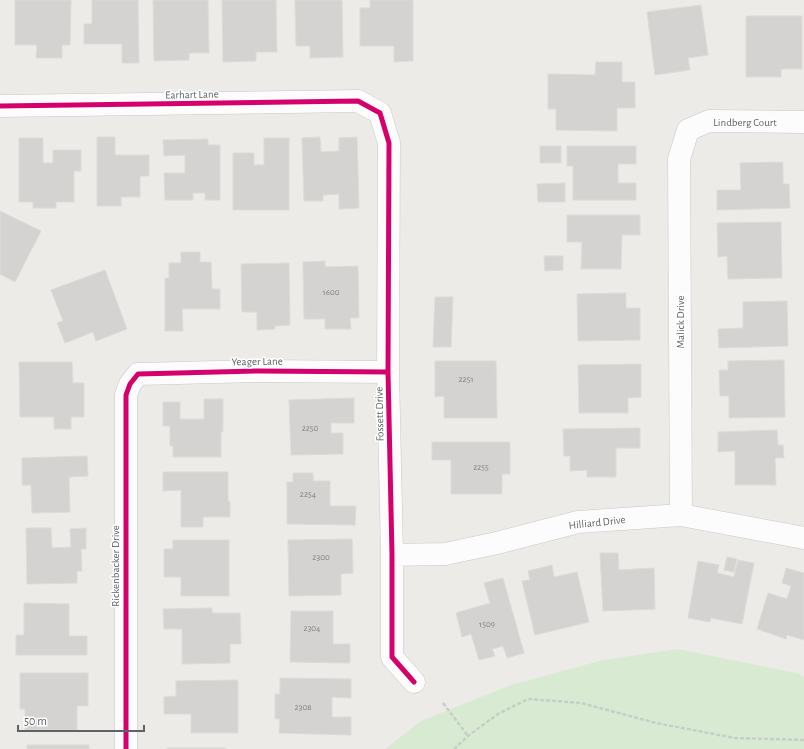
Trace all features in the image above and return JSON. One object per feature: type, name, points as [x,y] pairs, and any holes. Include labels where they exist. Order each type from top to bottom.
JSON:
[{"type":"street","name":"Earhart Lane","points":[[0,106],[358,101],[380,113]]},
{"type":"street","name":"Fossett Drive","points":[[380,113],[389,143],[388,372],[392,555],[392,657],[414,682]]},
{"type":"street","name":"Lindberg Court","points":[[688,130],[709,121],[804,122]]},
{"type":"street","name":"Malick Drive","points":[[681,515],[680,159],[688,130]]},
{"type":"street","name":"Yeager Lane","points":[[130,384],[138,374],[258,371],[388,372]]},
{"type":"street","name":"Rickenbacker Drive","points":[[126,749],[126,395],[130,384]]},
{"type":"street","name":"Hilliard Drive","points":[[392,555],[445,554],[497,543],[578,522],[681,515],[804,538]]},
{"type":"path","points":[[454,749],[468,736],[498,714],[528,699],[581,703],[656,723],[735,738],[804,740]]},
{"type":"path","points":[[443,703],[468,736]]},
{"type":"green space","points":[[678,649],[796,673],[804,677],[804,749],[385,749],[421,721],[511,685],[603,660]]},
{"type":"building","points":[[15,0],[71,0],[70,45],[62,45],[62,58],[36,58],[37,45],[15,45]]},
{"type":"building","points":[[92,0],[138,0],[139,63],[122,63],[122,44],[84,44],[84,24],[92,24]]},
{"type":"building","points":[[153,0],[208,0],[209,53],[189,53],[189,60],[154,61]]},
{"type":"building","points":[[222,0],[276,0],[277,52],[256,52],[256,61],[223,62]]},
{"type":"building","points":[[295,0],[342,0],[343,57],[310,58],[310,46],[296,46]]},
{"type":"building","points":[[370,0],[413,0],[413,61],[394,62],[394,46],[360,46],[360,8],[370,8]]},
{"type":"building","points":[[701,5],[708,55],[688,58],[690,70],[655,75],[647,12]]},
{"type":"building","points":[[746,16],[802,16],[802,69],[781,69],[781,77],[746,77]]},
{"type":"building","points":[[596,62],[622,62],[622,82],[635,82],[635,108],[617,108],[617,131],[556,130],[556,109],[548,109],[548,74],[595,75]]},
{"type":"building","points":[[97,137],[115,137],[115,155],[149,155],[149,176],[140,176],[140,197],[121,197],[121,206],[97,206]]},
{"type":"building","points":[[320,137],[321,152],[339,151],[339,138],[357,137],[359,208],[339,209],[339,194],[323,195],[323,201],[304,201],[302,138]]},
{"type":"building","points":[[19,138],[43,138],[43,163],[53,163],[53,150],[81,150],[81,171],[74,171],[74,202],[56,202],[56,208],[33,208],[33,202],[19,202]]},
{"type":"building","points":[[264,138],[289,138],[289,210],[233,210],[233,153],[254,153],[254,165],[264,165]]},
{"type":"building","points":[[208,139],[208,145],[220,145],[220,200],[205,200],[205,193],[193,193],[193,200],[165,200],[164,173],[185,173],[185,155],[164,156],[163,140]]},
{"type":"building","points":[[540,146],[561,146],[561,163],[540,163]]},
{"type":"building","points":[[567,146],[636,146],[636,164],[618,164],[618,183],[636,183],[636,200],[573,200],[573,166],[567,166]]},
{"type":"building","points":[[783,162],[783,184],[789,184],[790,208],[717,210],[717,190],[741,190],[740,163]]},
{"type":"building","points":[[565,183],[565,202],[538,202],[537,184]]},
{"type":"building","points":[[0,211],[41,231],[15,282],[0,274]]},
{"type":"building","points":[[567,215],[640,215],[640,235],[622,235],[621,269],[581,269],[582,242],[567,242]]},
{"type":"building","points":[[781,222],[782,278],[728,279],[727,256],[718,257],[717,223]]},
{"type":"building","points":[[181,252],[200,252],[200,262],[211,262],[212,289],[220,289],[220,309],[182,309],[183,331],[165,331],[165,278],[169,278],[169,263],[181,263]]},
{"type":"building","points":[[544,256],[563,256],[563,270],[545,271]]},
{"type":"building","points":[[325,261],[325,267],[358,266],[359,318],[350,318],[351,329],[325,329],[325,319],[304,319],[303,262]]},
{"type":"building","points":[[289,263],[290,325],[275,326],[275,329],[257,330],[257,312],[242,312],[241,264]]},
{"type":"building","points":[[105,270],[127,329],[96,341],[93,332],[65,343],[57,323],[63,321],[51,290]]},
{"type":"building","points":[[626,293],[626,308],[640,308],[640,340],[578,341],[577,294]]},
{"type":"building","points":[[435,297],[453,297],[451,347],[433,347]]},
{"type":"building","points":[[787,301],[788,346],[719,348],[718,329],[743,328],[743,302]]},
{"type":"building","points":[[784,360],[785,417],[729,418],[729,396],[720,396],[719,370],[728,370],[728,361]]},
{"type":"building","points":[[435,361],[496,361],[497,418],[444,418],[444,396],[435,397]]},
{"type":"building","points":[[19,362],[72,362],[73,383],[84,383],[84,417],[71,417],[71,429],[54,429],[54,417],[20,417]]},
{"type":"building","points":[[641,364],[641,397],[628,398],[628,413],[579,413],[578,365]]},
{"type":"building","points":[[354,398],[354,423],[331,423],[331,433],[343,433],[343,454],[291,455],[289,400]]},
{"type":"building","points":[[204,399],[223,399],[221,457],[173,457],[173,446],[170,446],[170,426],[163,426],[163,402],[180,402],[180,419],[204,419]]},
{"type":"building","points":[[640,428],[640,448],[616,448],[616,477],[587,477],[587,470],[570,471],[570,456],[564,456],[563,429]]},
{"type":"building","points":[[777,430],[778,445],[783,445],[784,458],[775,458],[776,485],[735,485],[735,451],[718,452],[718,432]]},
{"type":"building","points":[[432,442],[510,442],[510,474],[502,474],[502,494],[451,494],[451,460],[432,460]]},
{"type":"building","points":[[87,456],[88,476],[69,477],[70,512],[32,513],[31,485],[22,485],[22,458]]},
{"type":"building","points":[[163,472],[228,472],[228,501],[230,501],[230,517],[203,517],[203,527],[181,527],[181,490],[163,491]]},
{"type":"building","points":[[293,473],[313,473],[313,481],[330,481],[330,506],[356,506],[355,525],[287,524],[287,482],[293,482]]},
{"type":"building","points":[[26,528],[51,528],[52,548],[71,547],[70,529],[86,528],[86,549],[81,549],[82,571],[77,571],[77,583],[27,584]]},
{"type":"building","points":[[352,539],[353,573],[341,574],[341,595],[289,596],[288,540]]},
{"type":"building","points":[[173,540],[229,540],[229,596],[181,596],[181,577],[164,577],[164,549],[173,549]]},
{"type":"building","points":[[600,553],[618,553],[619,570],[654,568],[655,609],[603,611]]},
{"type":"building","points":[[727,557],[737,559],[734,572],[724,570]]},
{"type":"building","points":[[738,560],[754,563],[742,624],[711,618],[710,622],[688,618],[698,561],[719,565],[717,573],[734,577]]},
{"type":"building","points":[[552,565],[554,577],[577,572],[589,622],[535,635],[522,581],[530,580],[528,571]]},
{"type":"building","points":[[786,568],[804,573],[804,640],[787,635],[786,639],[757,629],[768,593],[787,599],[791,586],[782,583]]},
{"type":"building","points":[[503,578],[524,653],[507,658],[503,646],[492,649],[495,656],[479,660],[471,634],[462,637],[456,613],[490,603],[484,583]]},
{"type":"building","points":[[24,603],[69,604],[69,636],[87,636],[87,655],[16,655],[16,635],[24,635]]},
{"type":"building","points":[[212,608],[212,613],[240,613],[241,644],[230,644],[230,663],[182,664],[182,629],[164,629],[163,609]]},
{"type":"building","points":[[291,611],[333,611],[333,644],[350,644],[350,663],[290,662]]},
{"type":"building","points":[[20,673],[88,673],[88,706],[77,706],[77,730],[25,730],[25,709],[20,709]]},
{"type":"building","points":[[280,678],[351,679],[351,698],[332,697],[332,717],[351,717],[351,735],[279,733],[280,719],[275,719],[275,694],[280,694]]},
{"type":"building","points":[[238,680],[238,733],[191,733],[191,714],[164,714],[164,697],[176,696],[176,681]]},
{"type":"building","points":[[27,745],[89,745],[89,749],[27,749]]},
{"type":"building","points":[[226,748],[226,749],[167,749]]},
{"type":"cycle path","points":[[0,106],[358,101],[380,113],[389,143],[388,372],[392,555],[392,657],[414,682]]},
{"type":"cycle path","points":[[126,749],[126,395],[130,384],[138,374],[258,371],[388,372]]}]
